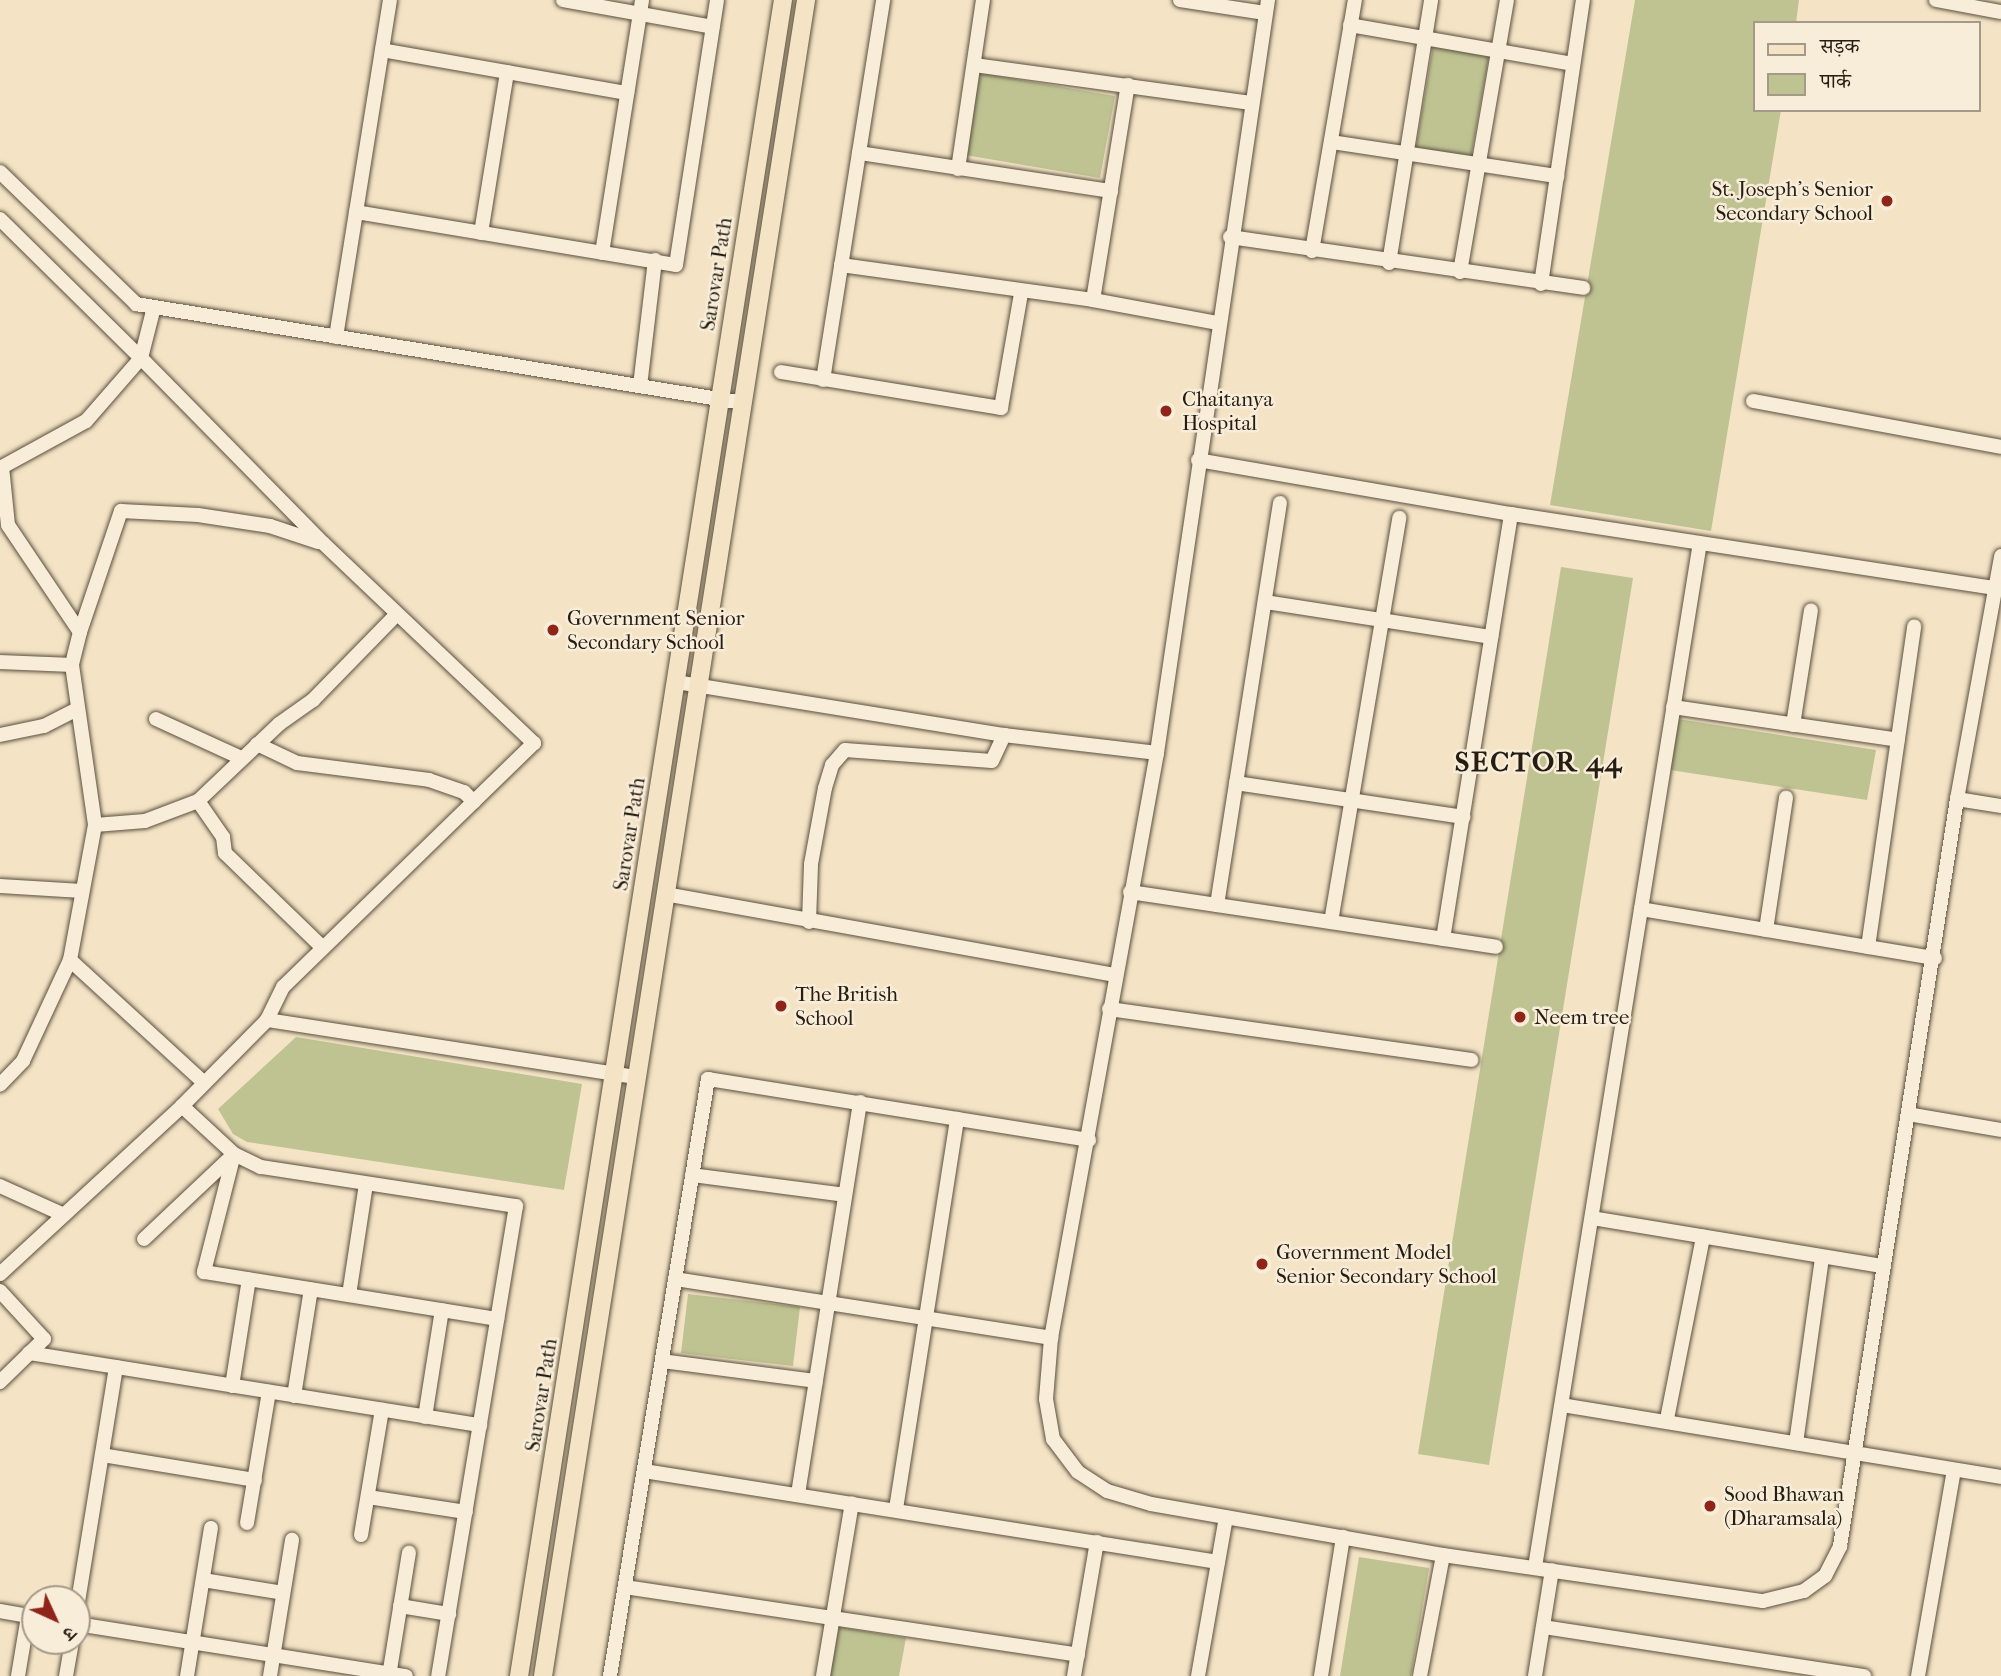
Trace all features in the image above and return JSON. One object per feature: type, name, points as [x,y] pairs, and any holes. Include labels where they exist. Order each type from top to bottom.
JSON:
[{"type":"main road","name":"Sarovar Path","points":[[519,1676],[783,0]]},
{"type":"main road","points":[[543,1676],[806,0]]},
{"type":"street","points":[[336,337],[390,0]]},
{"type":"street","points":[[563,0],[641,7],[713,27]]},
{"type":"street","points":[[356,212],[676,265],[717,0]]},
{"type":"street","points":[[823,380],[883,0]]},
{"type":"street","points":[[958,169],[983,0]]},
{"type":"street","points":[[1312,251],[1355,0]]},
{"type":"street","points":[[1389,262],[1431,0]]},
{"type":"street","points":[[1460,272],[1507,0]]},
{"type":"street","points":[[1541,284],[1583,0]]},
{"type":"street","points":[[1936,0],[2001,12]]},
{"type":"street","points":[[1187,1],[1266,6],[1217,323],[1157,752],[1113,975],[1089,1140],[1051,1338],[1046,1399],[1053,1439],[1078,1472],[1107,1491],[1226,1517],[1443,1555],[1763,1601],[1804,1591],[1825,1576],[1840,1546],[1881,1266],[1935,958],[1957,799],[2001,556]]},
{"type":"street","points":[[602,253],[641,7]]},
{"type":"street","points":[[1350,25],[1573,64]]},
{"type":"street","points":[[382,50],[627,93]]},
{"type":"street","points":[[974,65],[1251,103]]},
{"type":"street","points":[[481,233],[507,72]]},
{"type":"street","points":[[1093,300],[1128,85]]},
{"type":"street","points":[[1331,142],[1557,176]]},
{"type":"street","points":[[859,153],[1111,191]]},
{"type":"street","points":[[0,172],[136,304],[743,403]]},
{"type":"street","points":[[0,219],[323,544],[534,743],[282,987],[267,1020],[182,1106],[0,1274]]},
{"type":"street","points":[[1230,237],[1312,251],[1583,288]]},
{"type":"street","points":[[640,386],[654,260]]},
{"type":"street","points":[[841,265],[1021,293],[1093,300],[1217,323]]},
{"type":"street","points":[[781,372],[1000,408],[1021,293]]},
{"type":"street","points":[[80,632],[4,523],[2,467],[86,421],[141,358],[154,307]]},
{"type":"street","points":[[1753,401],[2001,447]]},
{"type":"street","points":[[1198,460],[1511,514],[1996,588]]},
{"type":"street","points":[[1217,905],[1280,503]]},
{"type":"street","points":[[0,1085],[23,1061],[70,960],[94,824],[72,665],[80,632],[121,511],[198,515],[270,526],[323,544]]},
{"type":"street","points":[[1443,939],[1511,514]]},
{"type":"street","points":[[1331,922],[1399,518]]},
{"type":"street","points":[[1535,1567],[1700,543]]},
{"type":"street","points":[[1265,601],[1491,636]]},
{"type":"street","points":[[1793,725],[1811,610]]},
{"type":"street","points":[[94,824],[145,821],[198,801],[241,758],[313,700],[397,614]]},
{"type":"street","points":[[1868,947],[1914,626]]},
{"type":"street","points":[[0,662],[72,665]]},
{"type":"street","points":[[676,682],[1004,735],[1157,752]]},
{"type":"street","points":[[1673,707],[1898,740]]},
{"type":"street","points":[[0,735],[44,726],[78,709]]},
{"type":"street","points":[[156,719],[241,758]]},
{"type":"street","points":[[809,922],[811,864],[825,788],[832,765],[845,750],[992,761],[1004,735]]},
{"type":"street","points":[[257,744],[297,763],[429,780],[464,792],[474,802]]},
{"type":"street","points":[[1236,783],[1463,817]]},
{"type":"street","points":[[1766,930],[1786,797]]},
{"type":"street","points":[[1957,799],[2001,806]]},
{"type":"street","points":[[198,801],[223,836],[225,853],[323,948]]},
{"type":"street","points":[[0,887],[82,891]]},
{"type":"street","points":[[1130,892],[1496,947]]},
{"type":"street","points":[[666,894],[1113,975]]},
{"type":"street","points":[[1641,909],[1935,958]]},
{"type":"street","points":[[70,960],[204,1083]]},
{"type":"street","points":[[1110,1009],[1471,1060]]},
{"type":"street","points":[[267,1020],[637,1077]]},
{"type":"street","points":[[610,1676],[708,1079],[1089,1140]]},
{"type":"street","points":[[798,1493],[860,1102]]},
{"type":"street","points":[[182,1106],[234,1154],[261,1167],[516,1206],[439,1676]]},
{"type":"street","points":[[1908,1114],[2001,1130]]},
{"type":"street","points":[[896,1509],[957,1119]]},
{"type":"street","points":[[144,1239],[234,1154]]},
{"type":"street","points":[[234,1154],[203,1268],[249,1279],[497,1319]]},
{"type":"street","points":[[692,1175],[845,1195]]},
{"type":"street","points":[[349,1295],[366,1184]]},
{"type":"street","points":[[0,1186],[64,1215]]},
{"type":"street","points":[[1592,1218],[1881,1266]]},
{"type":"street","points":[[1667,1419],[1703,1237]]},
{"type":"street","points":[[1796,1443],[1822,1258]]},
{"type":"street","points":[[232,1386],[249,1279]]},
{"type":"street","points":[[675,1279],[829,1301],[1051,1338]]},
{"type":"street","points":[[294,1396],[311,1289]]},
{"type":"street","points":[[0,1291],[44,1339],[0,1382]]},
{"type":"street","points":[[425,1417],[442,1310]]},
{"type":"street","points":[[29,1353],[480,1425]]},
{"type":"street","points":[[662,1361],[816,1381]]},
{"type":"street","points":[[81,1585],[117,1367]]},
{"type":"street","points":[[247,1522],[269,1392]]},
{"type":"street","points":[[1562,1405],[1667,1419],[2001,1477]]},
{"type":"street","points":[[361,1535],[382,1410]]},
{"type":"street","points":[[102,1455],[254,1480]]},
{"type":"street","points":[[1918,1676],[1954,1470]]},
{"type":"street","points":[[644,1472],[798,1493],[1218,1562]]},
{"type":"street","points":[[368,1497],[466,1512]]},
{"type":"street","points":[[823,1676],[852,1503]]},
{"type":"street","points":[[1198,1676],[1226,1517]]},
{"type":"street","points":[[187,1676],[211,1528]]},
{"type":"street","points":[[1321,1676],[1343,1537]]},
{"type":"street","points":[[270,1676],[292,1540]]},
{"type":"street","points":[[1074,1676],[1097,1542]]},
{"type":"street","points":[[389,1675],[409,1553]]},
{"type":"street","points":[[1420,1676],[1443,1555]]},
{"type":"street","points":[[1535,1676],[1552,1570]]},
{"type":"street","points":[[202,1580],[283,1593]]},
{"type":"street","points":[[625,1587],[1078,1655]]},
{"type":"street","points":[[400,1606],[449,1614]]},
{"type":"street","points":[[0,1611],[21,1614]]},
{"type":"street","points":[[91,1625],[406,1676]]},
{"type":"street","points":[[1543,1627],[1864,1676]]},
{"type":"street","points":[[18,1676],[23,1655]]},
{"type":"street","points":[[66,1676],[70,1655]]},
{"type":"green space","points":[[1635,0],[1799,0],[1796,21],[1752,21],[1752,112],[1781,112],[1711,531],[1550,505]]},
{"type":"green space","points":[[1433,46],[1489,56],[1471,157],[1416,147]]},
{"type":"green space","points":[[980,73],[1115,96],[1100,178],[965,155]]},
{"type":"green space","points":[[1561,567],[1633,578],[1489,1465],[1418,1454]]},
{"type":"green space","points":[[1678,719],[1876,750],[1867,800],[1670,770]]},
{"type":"green space","points":[[296,1037],[582,1084],[564,1190],[247,1142],[233,1134],[218,1109]]},
{"type":"green space","points":[[688,1294],[800,1307],[793,1366],[681,1353]]},
{"type":"green space","points":[[1359,1557],[1429,1568],[1411,1676],[1340,1676]]},
{"type":"green space","points":[[839,1627],[906,1638],[899,1676],[830,1676]]},
{"type":"place","name":"St. Joseph’s Senior Secondary School","points":[[1887,201]]},
{"type":"place","name":"Chaitanya Hospital","points":[[1166,411]]},
{"type":"place","name":"Government Senior Secondary School","points":[[553,630]]},
{"type":"place","name":"The British School","points":[[781,1006]]},
{"type":"place","name":"Neem tree","points":[[1520,1017]]},
{"type":"place","name":"Government Model Senior Secondary School","points":[[1262,1264]]},
{"type":"place","name":"Sood Bhawan (Dharamsala)","points":[[1710,1506]]},
{"type":"district","name":"SECTOR 44","points":[[1539,762]]}]
